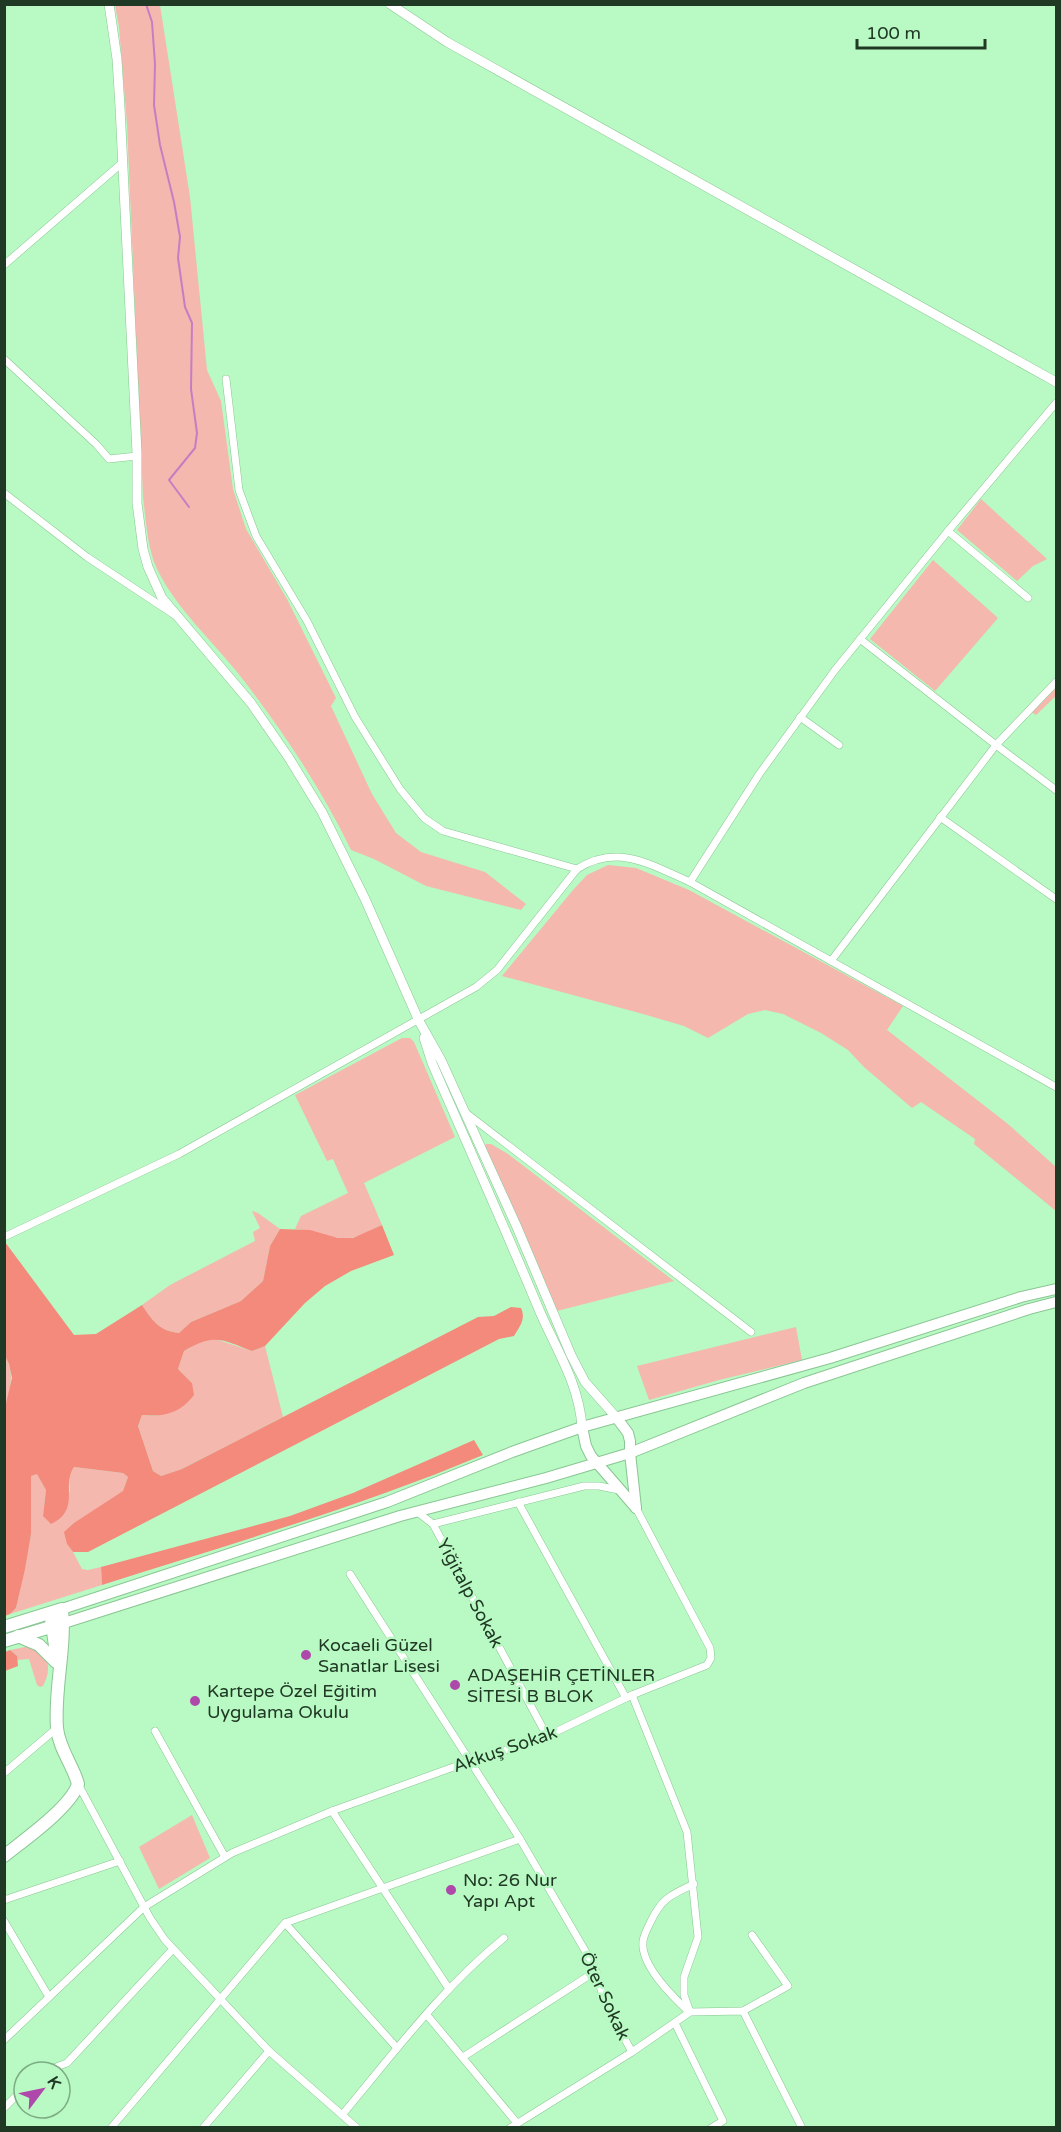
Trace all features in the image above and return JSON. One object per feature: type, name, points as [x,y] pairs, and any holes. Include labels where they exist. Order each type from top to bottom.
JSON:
[{"type":"highway","points":[[4,1628],[56,1611],[59,1667],[57,1728],[63,1752],[78,1784],[76,1791],[64,1806],[4,1856]]},
{"type":"highway","points":[[4,1641],[57,1624]]},
{"type":"highway","points":[[18,1636],[39,1646],[59,1667]]},
{"type":"main road","points":[[56,1611],[387,1502],[582,1427],[830,1358],[1021,1297],[1056,1289]]},
{"type":"main road","points":[[57,1624],[416,1511],[546,1478],[630,1453],[804,1383],[1056,1302]]},
{"type":"main road","points":[[616,1417],[628,1433],[636,1508]]},
{"type":"main road","points":[[582,1427],[586,1446],[597,1463],[636,1508]]},
{"type":"street","points":[[109,4],[117,59],[137,456],[137,503],[143,549],[162,598],[250,703],[307,786],[349,866],[419,1021],[441,1060],[579,1371],[595,1395],[616,1417]]},
{"type":"street","points":[[390,4],[447,42],[1056,382]]},
{"type":"street","points":[[4,265],[122,163]]},
{"type":"street","points":[[4,359],[96,444],[109,459],[137,456]]},
{"type":"street","points":[[225,379],[239,489],[256,536],[308,621],[355,717],[400,789],[424,818],[443,831],[577,869]]},
{"type":"street","points":[[690,882],[755,781],[800,717],[948,531],[1056,403]]},
{"type":"street","points":[[4,493],[97,563],[175,615]]},
{"type":"street","points":[[948,531],[1028,598]]},
{"type":"street","points":[[860,639],[1056,790]]},
{"type":"street","points":[[831,961],[996,745],[1056,682]]},
{"type":"street","points":[[800,717],[839,745]]},
{"type":"street","points":[[940,817],[1056,899]]},
{"type":"street","points":[[4,1237],[179,1154],[476,987],[497,970],[577,869],[596,858],[628,857],[690,882],[1056,1087]]},
{"type":"street","points":[[419,1021],[432,1064],[574,1385],[579,1401],[582,1427]]},
{"type":"street","points":[[464,1111],[751,1332]]},
{"type":"street","name":"Yiğitalp Sokak","points":[[547,1736],[433,1524],[584,1486],[599,1486],[620,1491]]},
{"type":"street","points":[[518,1502],[629,1697],[687,1832],[698,1937],[687,1966],[683,1987],[690,2012]]},
{"type":"street","name":"Akkuş Sokak","points":[[4,2040],[144,1907],[225,1857],[248,1845],[332,1811],[547,1736],[629,1697],[708,1665],[711,1653],[636,1508]]},
{"type":"street","points":[[416,1511],[433,1524]]},
{"type":"street","name":"Öter Sokak","points":[[350,1574],[519,1839],[596,1971],[605,2003],[632,2052]]},
{"type":"street","points":[[4,1773],[57,1728]]},
{"type":"street","points":[[155,1731],[225,1857]]},
{"type":"street","points":[[78,1784],[144,1907],[157,1929],[173,1949],[269,2051],[357,2127]]},
{"type":"street","points":[[332,1811],[449,1989]]},
{"type":"street","points":[[111,2127],[285,1923],[519,1839]]},
{"type":"street","points":[[4,1900],[120,1861]]},
{"type":"street","points":[[690,2012],[673,1996],[652,1970],[643,1942],[657,1908],[666,1898],[694,1884]]},
{"type":"street","points":[[4,1921],[49,1997]]},
{"type":"street","points":[[285,1923],[397,2048]]},
{"type":"street","points":[[510,2127],[632,2052],[690,2012],[743,2011],[788,1986],[752,1935]]},
{"type":"street","points":[[342,2115],[449,1989],[475,1962],[504,1938]]},
{"type":"street","points":[[70,2060],[173,1949]]},
{"type":"street","points":[[463,2057],[596,1971]]},
{"type":"street","points":[[743,2011],[802,2127]]},
{"type":"street","points":[[427,2014],[517,2123]]},
{"type":"street","points":[[675,2023],[723,2121],[711,2127]]},
{"type":"street","points":[[203,2127],[269,2051]]},
{"type":"shaded area","points":[[115,5],[160,5],[190,197],[207,370],[221,401],[233,489],[246,529],[287,599],[336,698],[331,706],[372,794],[396,833],[421,852],[485,872],[526,904],[521,910],[426,886],[374,859],[351,850],[314,782],[272,718],[175,598],[157,569],[149,543],[143,497],[127,124]]},
{"type":"shaded area","points":[[981,499],[1047,559],[1033,566],[1017,581],[957,530]]},
{"type":"shaded area","points":[[933,560],[998,618],[935,691],[870,639]]},
{"type":"shaded area","points":[[1056,688],[1056,696],[1036,715],[1031,712]]},
{"type":"shaded area","points":[[608,865],[636,868],[689,890],[903,1006],[887,1030],[1008,1124],[1056,1167],[1056,1211],[974,1144],[975,1139],[921,1102],[912,1108],[864,1067],[848,1050],[783,1014],[765,1010],[748,1014],[708,1038],[684,1026],[502,976],[587,875]]},
{"type":"shaded area","points":[[402,1038],[410,1038],[414,1042],[455,1137],[364,1183],[382,1225],[363,1235],[351,1238],[337,1238],[295,1229],[301,1216],[348,1193],[333,1159],[327,1161],[295,1095]]},
{"type":"shaded area","points":[[486,1144],[491,1144],[508,1154],[674,1281],[557,1311]]},
{"type":"shaded area","points":[[252,1211],[280,1229],[270,1246],[263,1281],[241,1301],[191,1322],[179,1333],[166,1330],[157,1324],[142,1305],[170,1285],[255,1241],[253,1232],[260,1228]]},
{"type":"shaded area","points":[[382,1225],[394,1255],[351,1271],[325,1286],[305,1303],[265,1346],[252,1351],[225,1341],[210,1340],[184,1351],[178,1369],[192,1383],[194,1395],[177,1410],[158,1415],[142,1415],[138,1426],[153,1471],[161,1476],[182,1469],[478,1317],[494,1316],[511,1307],[521,1308],[523,1319],[514,1336],[499,1339],[88,1552],[73,1552],[67,1544],[64,1532],[123,1491],[128,1477],[123,1473],[74,1467],[69,1482],[68,1505],[60,1518],[51,1524],[43,1516],[46,1490],[37,1474],[31,1476],[31,1534],[25,1569],[16,1608],[5,1616],[4,1412],[12,1378],[5,1356],[5,1242],[74,1335],[96,1334],[142,1305],[161,1327],[179,1333],[191,1322],[241,1301],[263,1281],[270,1246],[280,1229],[310,1230],[338,1238],[353,1238]]},
{"type":"shaded area","points":[[796,1327],[802,1360],[649,1400],[637,1366]]},
{"type":"shaded area","points":[[215,1339],[252,1351],[265,1346],[283,1417],[182,1469],[161,1476],[153,1471],[138,1426],[142,1415],[156,1416],[192,1383],[178,1369],[184,1351],[201,1341]]},
{"type":"shaded area","points":[[5,1356],[11,1376],[5,1412]]},
{"type":"shaded area","points":[[474,1440],[483,1455],[436,1474],[294,1524],[102,1585],[101,1567],[290,1516],[353,1493]]},
{"type":"shaded area","points":[[74,1467],[123,1473],[128,1477],[123,1491],[67,1544],[82,1569],[101,1567],[102,1585],[10,1614],[16,1608],[31,1534],[31,1476],[37,1473],[46,1490],[43,1516],[70,1492],[69,1473]]},
{"type":"shaded area","points":[[25,1647],[39,1651],[47,1660],[48,1673],[43,1686],[37,1685],[29,1659],[17,1660],[17,1656],[10,1650]]},
{"type":"shaded area","points":[[10,1650],[17,1656],[18,1666],[5,1671],[5,1652]]},
{"type":"shaded area","points":[[192,1815],[210,1858],[159,1889],[139,1847]]},
{"type":"waterway","points":[[146,4],[152,22],[155,64],[154,105],[160,145],[180,237],[178,258],[185,307],[192,323],[191,389],[197,433],[195,448],[169,480],[189,507]]},
{"type":"place","name":"Kocaeli Güzel Sanatlar Lisesi","points":[[306,1655]]},
{"type":"place","name":"ADAŞEHİR ÇETİNLER SİTESİ B BLOK","points":[[455,1685]]},
{"type":"place","name":"Kartepe Özel Eğitim Uygulama Okulu","points":[[195,1701]]},
{"type":"place","name":"No: 26 Nur Yapı Apt","points":[[451,1890]]}]
